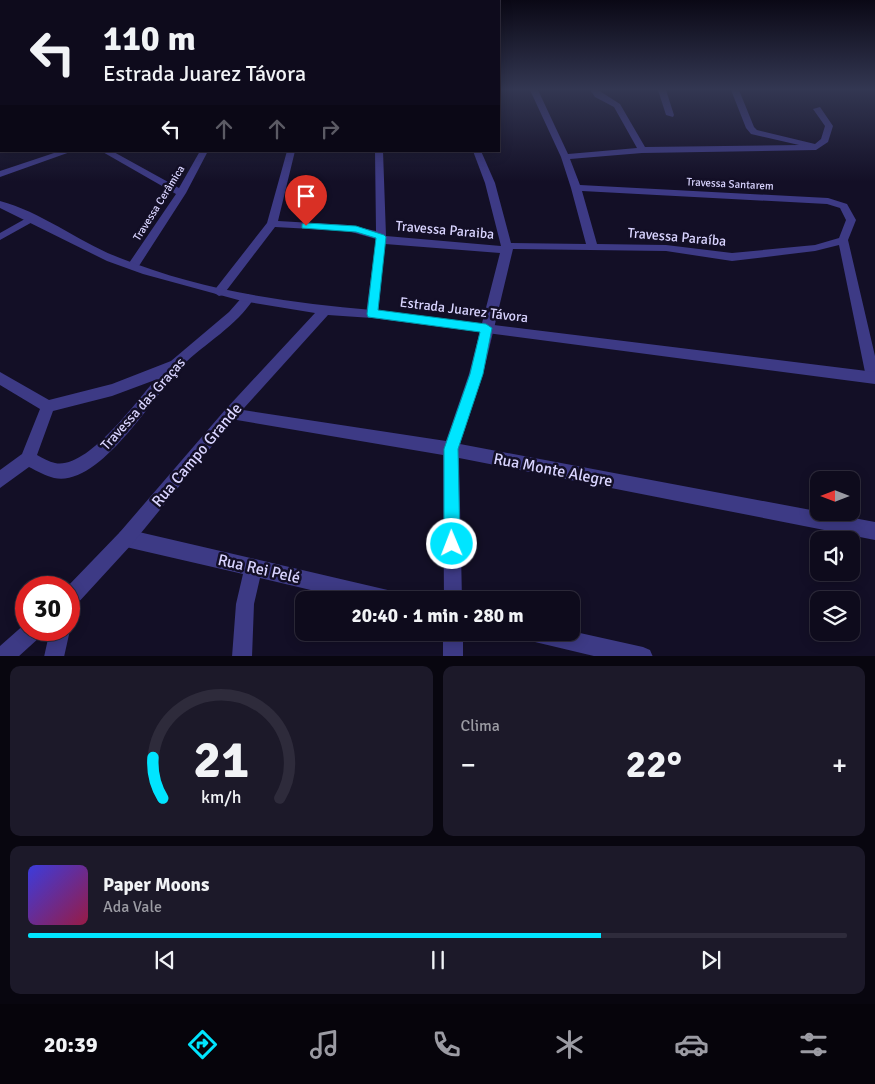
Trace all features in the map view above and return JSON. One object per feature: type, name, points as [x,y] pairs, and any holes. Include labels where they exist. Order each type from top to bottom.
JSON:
[{"type":"street","points":[[548,121],[565,157],[576,188],[592,246]]},
{"type":"street","points":[[624,121],[642,150]]},
{"type":"street","points":[[747,121],[754,132],[800,141],[816,148]]},
{"type":"street","points":[[565,157],[642,150],[816,148],[825,140],[829,126],[825,121]]},
{"type":"street","points":[[0,174],[66,152]]},
{"type":"street","points":[[107,152],[181,193]]},
{"type":"street","name":"Travessa Cerâmica","points":[[133,266],[181,193],[203,152]]},
{"type":"street","points":[[219,292],[272,224],[291,152]]},
{"type":"street","points":[[372,314],[381,237],[379,152]]},
{"type":"street","points":[[453,591],[451,449],[476,374],[507,248],[490,183],[477,152]]},
{"type":"street","name":"Travessa Santarem","points":[[576,188],[828,201],[844,206],[851,220],[843,240]]},
{"type":"street","name":"Estrada Juarez Távora","points":[[0,204],[32,218],[114,260],[219,292],[248,298],[324,311],[372,314],[769,363],[874,378]]},
{"type":"street","points":[[0,237],[32,218]]},
{"type":"street","name":"Travessa Paraiba","points":[[272,224],[356,229],[392,242],[498,250],[507,248]]},
{"type":"street","points":[[843,240],[874,378]]},
{"type":"street","name":"Travessa Paraíba","points":[[507,248],[513,246],[666,248],[732,257],[815,248],[843,240]]},
{"type":"street","name":"Travessa das Graças","points":[[28,459],[55,471],[73,470],[87,462],[123,429],[177,363],[208,338],[248,298]]},
{"type":"street","name":"Rua Campo Grande","points":[[80,586],[126,538],[230,414],[324,311]]},
{"type":"street","points":[[0,378],[48,406],[103,394],[144,380],[177,363]]},
{"type":"street","points":[[0,480],[28,459],[48,406]]},
{"type":"street","name":"Rua Monte Alegre","points":[[230,414],[451,449],[489,458],[875,531]]},
{"type":"street","name":"Rua Rei Pelé","points":[[126,538],[353,591]]},
{"type":"street","points":[[242,656],[245,604],[254,568]]},
{"type":"street","points":[[2,656],[19,641]]},
{"type":"street","points":[[54,656],[57,641]]},
{"type":"street","points":[[452,656],[453,641]]},
{"type":"street","points":[[576,641],[643,656]]},
{"type":"route","points":[[306,226],[364,230],[381,237],[372,314],[486,328],[476,374],[451,449],[452,544]]}]
